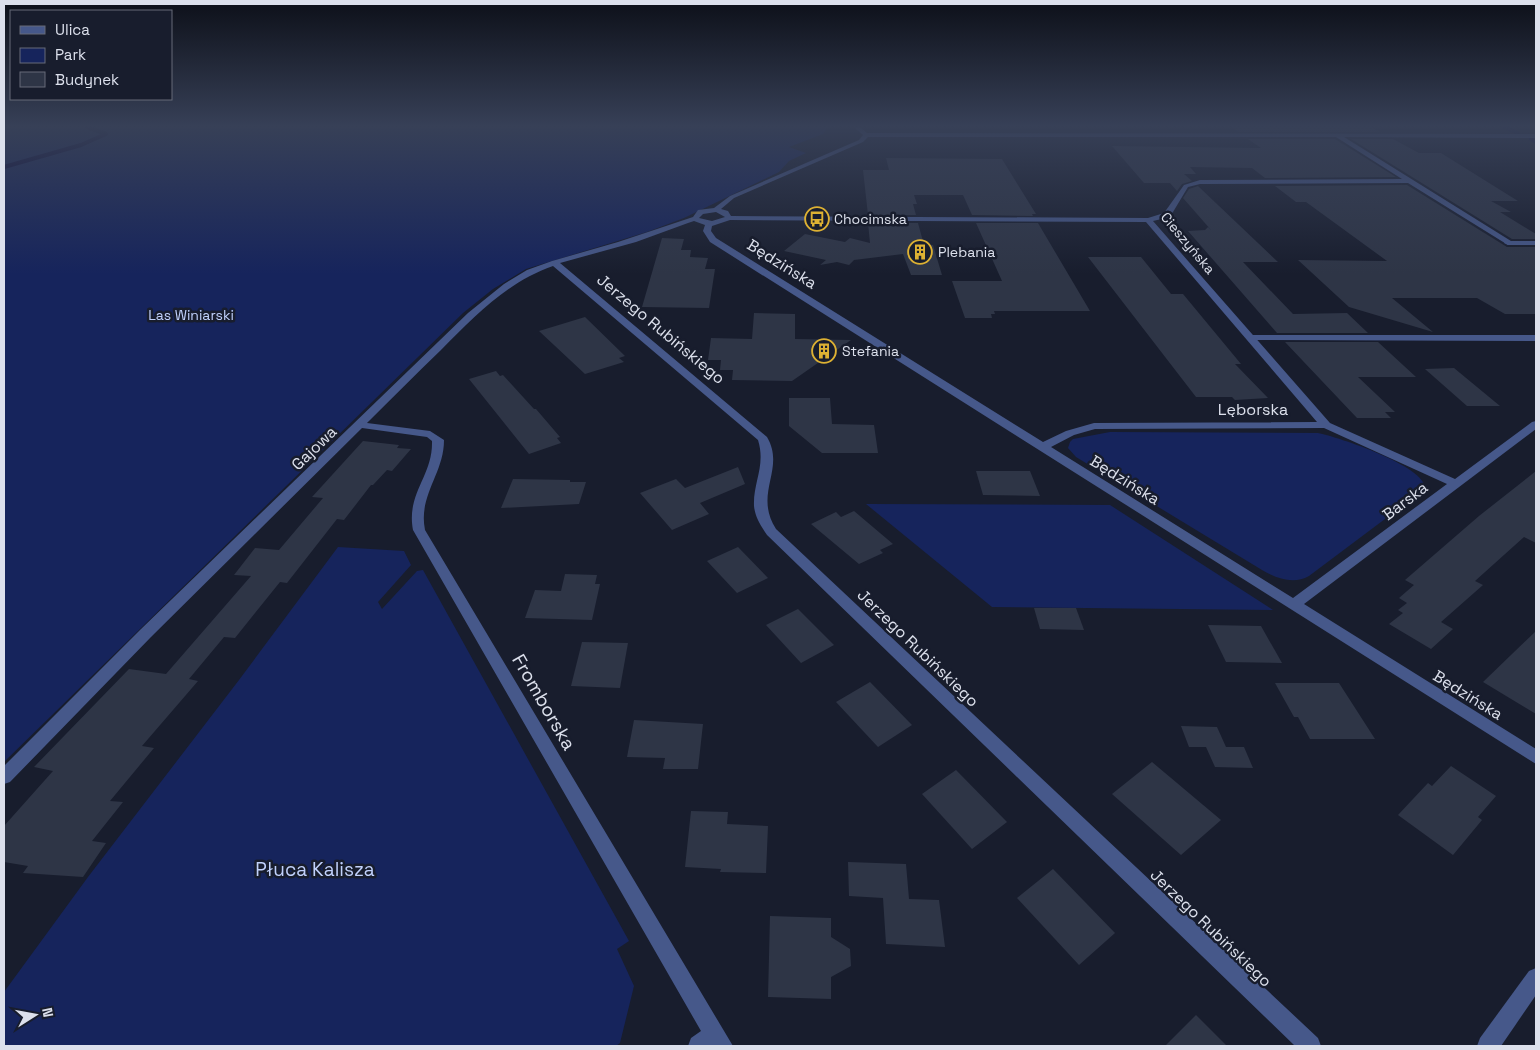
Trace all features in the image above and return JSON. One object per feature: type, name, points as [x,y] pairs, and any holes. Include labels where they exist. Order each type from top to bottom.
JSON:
[{"type":"street","points":[[716,210],[732,197],[781,176]]},
{"type":"street","points":[[1400,176],[1508,243],[1536,243]]},
{"type":"street","name":"Cieszyńska","points":[[1326,425],[1148,220],[1167,215],[1186,186],[1200,182],[1408,181]]},
{"type":"street","points":[[716,210],[725,213],[729,218]]},
{"type":"street","name":"Gajowa","points":[[4,777],[146,633],[361,425],[471,315],[493,296],[522,276],[555,263],[634,240],[678,222],[695,219],[701,212],[716,210]]},
{"type":"street","points":[[695,219],[709,223],[719,223],[729,218],[1148,220]]},
{"type":"street","name":"Będzińska","points":[[709,223],[707,231],[713,240],[1536,757]]},
{"type":"street","name":"Jerzego Rubińskiego","points":[[555,263],[763,438],[769,454],[758,504],[764,523],[771,532],[1310,1046]]},
{"type":"street","points":[[1251,338],[1536,338]]},
{"type":"street","name":"Barska","points":[[1293,605],[1536,424]]},
{"type":"street","name":"Fromborska","points":[[361,425],[430,434],[438,440],[440,451],[418,500],[415,518],[419,530],[712,1042]]},
{"type":"street","name":"Lęborska","points":[[1042,447],[1076,431],[1094,426],[1326,425],[1456,484]]},
{"type":"street","points":[[1493,1044],[1536,978]]},
{"type":"green space","name":"Las Winiarski","points":[[4,176],[771,176],[684,218],[647,232],[526,269],[493,289],[463,313],[4,762]]},
{"type":"green space","points":[[1110,432],[1318,433],[1361,446],[1397,462],[1422,480],[1425,489],[1309,576],[1297,580],[1285,579],[1273,576],[1262,570],[1076,457],[1068,448],[1073,439]]},
{"type":"green space","points":[[866,504],[1110,505],[1273,610],[992,607]]},
{"type":"green space","name":"Płuca Kalisza","points":[[338,547],[404,551],[411,565],[378,602],[382,609],[417,571],[423,570],[629,941],[617,949],[634,986],[620,1043],[616,1046],[4,1046],[4,992],[88,877]]},
{"type":"building","points":[[864,176],[1013,176],[1036,214],[1032,214],[1033,216],[972,215],[963,195],[914,195],[917,204],[913,204],[916,215],[868,215]]},
{"type":"building","points":[[1138,176],[1186,176],[1192,181],[1182,184],[1177,191],[1170,183],[1144,183]]},
{"type":"building","points":[[1262,176],[1396,177],[1265,178]]},
{"type":"building","points":[[1411,176],[1478,176],[1518,201],[1491,201],[1511,212],[1500,212],[1536,234],[1536,239],[1512,239]]},
{"type":"building","points":[[1407,185],[1507,247],[1536,247],[1536,314],[1505,314],[1477,298],[1392,298],[1433,332],[1349,307],[1298,260],[1387,261],[1306,202],[1296,202],[1275,186]]},
{"type":"building","points":[[1198,186],[1278,262],[1243,262],[1293,314],[1347,313],[1368,333],[1277,333],[1188,231],[1205,230],[1208,227],[1211,230],[1183,198],[1189,189]]},
{"type":"building","points":[[868,223],[918,223],[924,245],[933,245],[942,275],[911,275],[903,254],[854,260],[849,265],[837,262],[820,265],[826,260],[784,251],[805,234],[845,242],[850,238],[870,243]]},
{"type":"building","points":[[976,223],[1038,223],[1090,311],[994,311],[995,314],[991,314],[992,318],[965,318],[952,281],[1002,281]]},
{"type":"building","points":[[662,238],[684,239],[681,250],[691,250],[690,257],[708,258],[705,269],[715,269],[709,308],[642,307]]},
{"type":"building","points":[[1088,257],[1141,257],[1171,294],[1183,294],[1241,364],[1235,364],[1268,398],[1235,400],[1232,397],[1196,397]]},
{"type":"building","points":[[754,313],[795,314],[795,339],[851,340],[792,381],[732,380],[733,370],[720,370],[721,360],[708,360],[711,338],[752,339]]},
{"type":"building","points":[[585,317],[625,356],[619,358],[624,362],[585,374],[539,331]]},
{"type":"building","points":[[1285,342],[1378,342],[1416,377],[1358,377],[1395,412],[1385,412],[1391,418],[1357,418]]},
{"type":"building","points":[[1454,368],[1500,406],[1467,406],[1425,369]]},
{"type":"building","points":[[496,371],[500,376],[503,375],[536,409],[560,437],[557,438],[561,443],[529,454],[469,379]]},
{"type":"building","points":[[789,398],[830,398],[832,424],[874,425],[878,453],[822,453],[789,426]]},
{"type":"building","points":[[363,441],[399,445],[397,448],[411,449],[392,471],[387,470],[371,485],[344,520],[337,519],[287,583],[280,582],[235,638],[224,637],[189,679],[198,681],[142,746],[154,748],[110,801],[123,802],[92,841],[106,843],[83,877],[23,873],[28,866],[4,862],[4,826],[53,771],[34,767],[129,669],[166,674],[251,576],[234,575],[255,548],[279,550],[323,498],[312,497]]},
{"type":"building","points":[[738,467],[745,484],[700,503],[709,514],[672,530],[640,493],[676,479],[685,488]]},
{"type":"building","points":[[976,471],[1030,471],[1040,496],[983,495]]},
{"type":"building","points":[[1536,471],[1536,543],[1524,537],[1475,581],[1483,585],[1441,622],[1453,629],[1431,649],[1389,624],[1403,613],[1398,610],[1407,603],[1399,598],[1414,585],[1405,580],[1479,516]]},
{"type":"building","points":[[513,479],[586,482],[579,504],[501,508]]},
{"type":"building","points":[[854,511],[893,544],[880,550],[883,553],[859,564],[811,524],[836,512],[841,517]]},
{"type":"building","points":[[738,547],[768,578],[737,593],[707,561]]},
{"type":"building","points":[[565,574],[597,575],[595,584],[600,584],[592,620],[525,618],[535,590],[561,591]]},
{"type":"building","points":[[1034,608],[1076,608],[1084,630],[1040,629]]},
{"type":"building","points":[[798,609],[834,645],[801,663],[766,625]]},
{"type":"building","points":[[1208,625],[1261,626],[1282,663],[1226,662]]},
{"type":"building","points":[[1536,631],[1536,714],[1483,682]]},
{"type":"building","points":[[582,642],[628,643],[620,688],[571,686]]},
{"type":"building","points":[[870,682],[912,725],[878,747],[836,702]]},
{"type":"building","points":[[1275,683],[1339,683],[1375,739],[1310,739],[1298,717],[1294,717]]},
{"type":"building","points":[[634,720],[703,724],[698,769],[663,769],[665,758],[627,757]]},
{"type":"building","points":[[1181,726],[1217,727],[1226,747],[1244,747],[1253,768],[1215,767],[1206,747],[1189,747]]},
{"type":"building","points":[[1152,762],[1221,820],[1181,855],[1112,794]]},
{"type":"building","points":[[1451,766],[1496,796],[1478,817],[1482,820],[1453,855],[1398,815],[1428,783],[1432,786]]},
{"type":"building","points":[[956,770],[1007,822],[972,849],[922,794]]},
{"type":"building","points":[[691,811],[728,812],[727,824],[768,826],[766,873],[720,872],[721,869],[685,867]]},
{"type":"building","points":[[848,862],[906,864],[909,899],[939,900],[945,947],[886,944],[883,898],[849,896]]},
{"type":"building","points":[[1053,869],[1115,933],[1079,965],[1017,898]]},
{"type":"building","points":[[770,916],[831,918],[831,937],[850,949],[851,966],[831,977],[831,999],[768,997]]},
{"type":"building","points":[[1196,1015],[1227,1046],[1165,1046]]},
{"type":"place","name":"Chocimska","points":[[817,219]]},
{"type":"place","name":"Plebania","points":[[920,252]]},
{"type":"place","name":"Stefania","points":[[824,351]]}]
